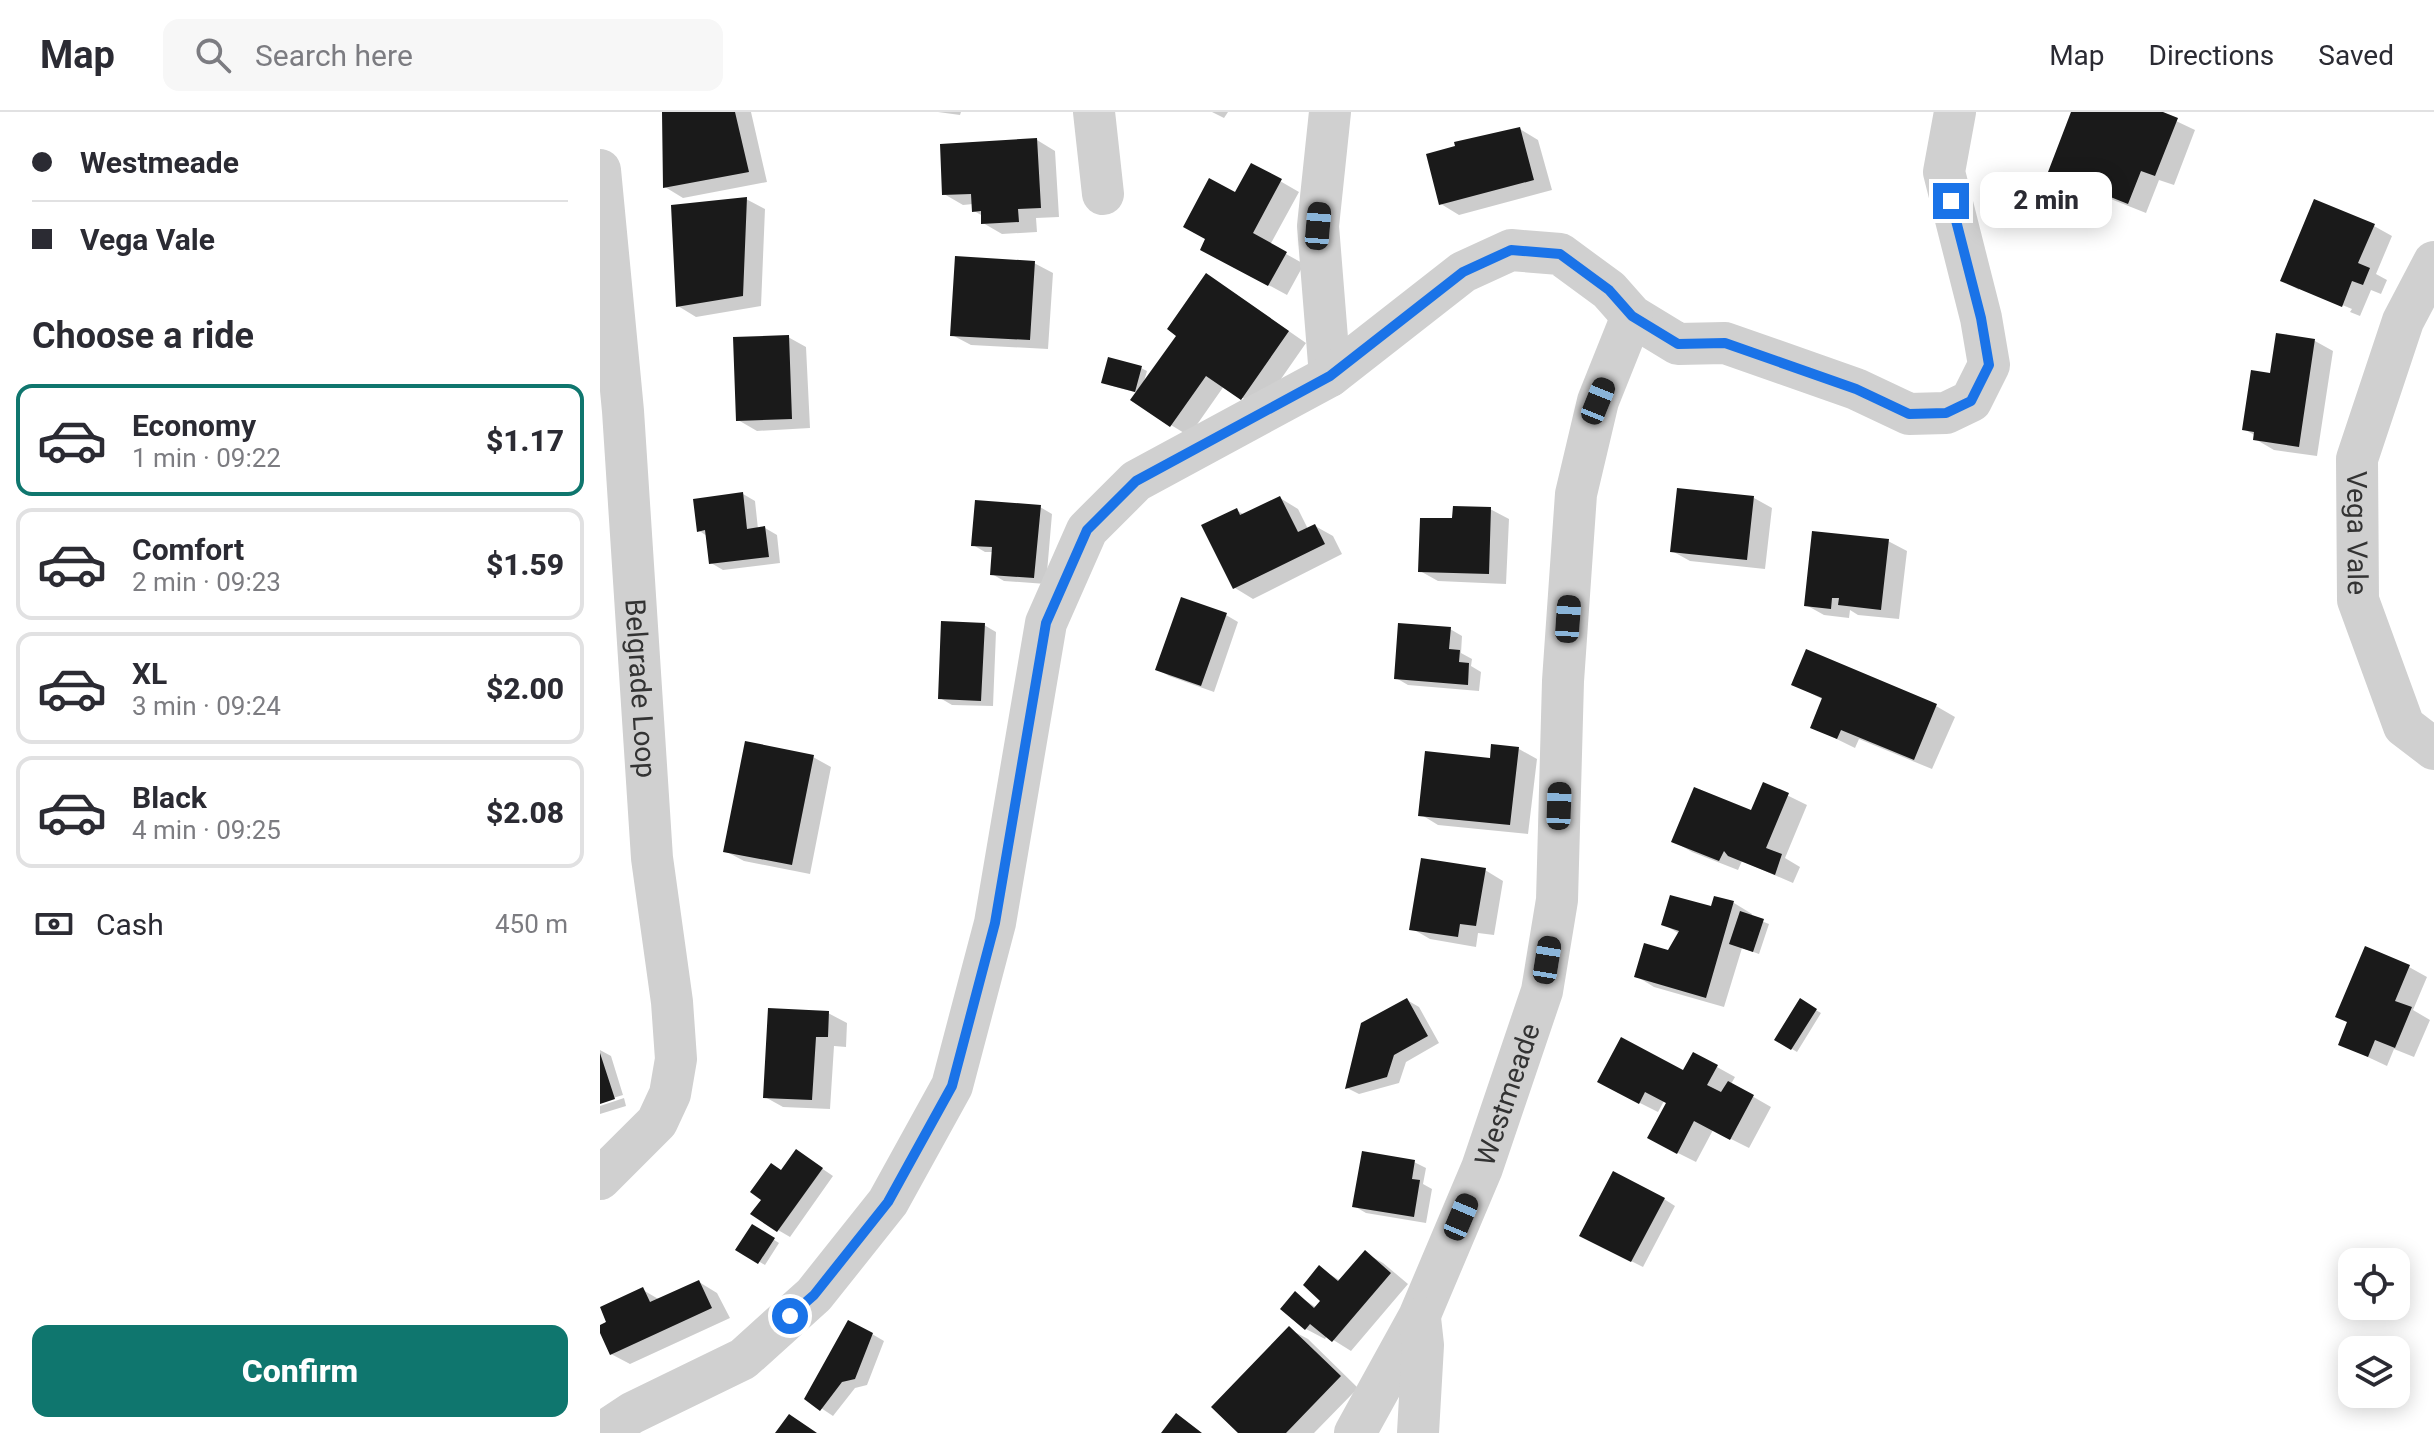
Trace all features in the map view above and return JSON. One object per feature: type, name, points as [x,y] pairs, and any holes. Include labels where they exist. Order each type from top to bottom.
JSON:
[{"type":"street","points":[[1094,112],[1103,194]]},
{"type":"street","points":[[1330,112],[1318,226],[1330,376]]},
{"type":"street","points":[[602,1433],[632,1413],[743,1359],[814,1295],[888,1202],[952,1086],[995,923],[1046,623],[1087,530],[1136,481],[1330,376],[1463,272],[1511,250],[1560,254],[1609,290],[1632,316],[1678,344],[1725,343],[1856,389],[1909,414],[1946,413],[1971,401],[1989,365],[1981,318],[1944,172],[1955,112]]},
{"type":"street","name":"Belgrade Loop","points":[[600,170],[623,411],[652,858],[672,1002],[676,1059],[670,1094],[657,1122],[600,1179]]},
{"type":"street","name":"Vega Vale","points":[[2434,262],[2403,321],[2357,459],[2358,600],[2404,726],[2434,749]]},
{"type":"street","name":"Westmeade","points":[[1355,1433],[1419,1317],[1482,1168],[1542,991],[1557,900],[1563,681],[1576,494],[1598,401],[1632,316]]},
{"type":"street","points":[[1418,1433],[1423,1345],[1419,1317]]},
{"type":"building","points":[[662,112],[735,112],[749,172],[663,188]]},
{"type":"building","points":[[2071,112],[2163,112],[2178,118],[2155,176],[2141,171],[2128,204],[2048,172]]},
{"type":"building","points":[[1520,127],[1534,180],[1439,205],[1426,154],[1455,146],[1454,142]]},
{"type":"building","points":[[1037,138],[1041,208],[1018,209],[1019,222],[981,224],[981,211],[972,212],[971,194],[942,195],[940,144]]},
{"type":"building","points":[[1251,163],[1282,179],[1253,233],[1287,252],[1268,286],[1200,250],[1205,239],[1183,227],[1209,178],[1235,192]]},
{"type":"building","points":[[747,197],[743,296],[676,307],[671,205]]},
{"type":"building","points":[[2314,199],[2375,224],[2358,263],[2370,268],[2363,285],[2352,281],[2342,307],[2280,281]]},
{"type":"building","points":[[955,256],[1035,261],[1030,340],[950,336]]},
{"type":"building","points":[[1206,273],[1289,331],[1241,400],[1206,376],[1170,427],[1130,400],[1176,336],[1167,329]]},
{"type":"building","points":[[2276,333],[2315,339],[2299,447],[2253,440],[2254,432],[2242,430],[2251,370],[2270,373]]},
{"type":"building","points":[[789,335],[792,419],[736,421],[733,337]]},
{"type":"building","points":[[1108,357],[1142,366],[1135,392],[1101,383]]},
{"type":"building","points":[[1677,488],[1754,496],[1747,560],[1670,552]]},
{"type":"building","points":[[743,492],[747,529],[765,526],[769,557],[709,564],[705,530],[697,532],[693,499]]},
{"type":"building","points":[[1280,496],[1298,532],[1315,524],[1325,544],[1233,589],[1201,525],[1237,508],[1240,515]]},
{"type":"building","points":[[975,500],[1041,505],[1034,578],[990,575],[992,547],[971,546]]},
{"type":"building","points":[[1453,506],[1491,507],[1489,574],[1418,572],[1420,518],[1452,518]]},
{"type":"building","points":[[1812,531],[1889,539],[1881,610],[1838,605],[1839,598],[1832,598],[1831,609],[1804,606]]},
{"type":"building","points":[[1181,597],[1227,613],[1201,686],[1155,670]]},
{"type":"building","points":[[941,621],[985,623],[981,701],[938,699]]},
{"type":"building","points":[[1398,623],[1451,627],[1449,649],[1460,650],[1459,662],[1469,663],[1468,685],[1394,679]]},
{"type":"building","points":[[1806,649],[1937,704],[1914,760],[1841,730],[1837,739],[1810,728],[1822,698],[1791,685]]},
{"type":"building","points":[[745,741],[814,755],[792,865],[723,852]]},
{"type":"building","points":[[1491,744],[1519,747],[1510,825],[1418,816],[1425,751],[1490,758]]},
{"type":"building","points":[[1763,782],[1789,793],[1766,848],[1782,854],[1775,875],[1728,856],[1724,851],[1719,861],[1671,842],[1694,787],[1751,810]]},
{"type":"building","points":[[1421,858],[1486,868],[1476,926],[1460,924],[1458,937],[1409,930]]},
{"type":"building","points":[[1670,895],[1711,906],[1714,896],[1734,901],[1706,998],[1634,977],[1644,943],[1668,950],[1679,931],[1661,925]]},
{"type":"building","points":[[1740,911],[1764,919],[1753,952],[1729,944]]},
{"type":"building","points":[[2365,946],[2410,965],[2395,1001],[2412,1007],[2395,1048],[2375,1040],[2368,1057],[2338,1045],[2347,1022],[2335,1017]]},
{"type":"building","points":[[1407,998],[1428,1036],[1394,1055],[1387,1077],[1345,1089],[1361,1023]]},
{"type":"building","points":[[1800,998],[1817,1009],[1791,1050],[1774,1040]]},
{"type":"building","points":[[768,1008],[829,1011],[828,1037],[816,1037],[812,1100],[763,1098]]},
{"type":"building","points":[[1621,1037],[1683,1070],[1693,1052],[1718,1065],[1707,1085],[1721,1092],[1728,1081],[1754,1095],[1730,1140],[1694,1121],[1677,1154],[1647,1138],[1666,1103],[1645,1092],[1639,1104],[1597,1082]]},
{"type":"building","points":[[600,1053],[615,1099],[600,1104]]},
{"type":"building","points":[[796,1149],[823,1168],[777,1232],[750,1214],[761,1200],[750,1192],[771,1163],[781,1170]]},
{"type":"building","points":[[1362,1151],[1415,1160],[1412,1179],[1420,1180],[1414,1217],[1352,1207]]},
{"type":"building","points":[[1613,1171],[1665,1198],[1631,1262],[1579,1236]]},
{"type":"building","points":[[752,1224],[775,1238],[758,1264],[735,1250]]},
{"type":"building","points":[[1365,1250],[1391,1273],[1332,1342],[1310,1324],[1305,1330],[1280,1309],[1295,1291],[1314,1308],[1320,1301],[1303,1285],[1319,1265],[1338,1281]]},
{"type":"building","points":[[699,1280],[712,1308],[610,1355],[600,1333],[600,1325],[606,1322],[600,1307],[643,1287],[650,1302]]},
{"type":"building","points":[[848,1320],[873,1333],[855,1379],[842,1382],[820,1411],[804,1399]]},
{"type":"building","points":[[1289,1326],[1341,1376],[1286,1433],[1238,1433],[1211,1407]]},
{"type":"building","points":[[1176,1413],[1202,1433],[1161,1433]]},
{"type":"building","points":[[789,1414],[817,1433],[775,1433]]},
{"type":"route","points":[[790,1316],[814,1295],[888,1202],[952,1086],[995,923],[1046,623],[1087,530],[1136,481],[1330,376],[1463,272],[1511,250],[1560,254],[1609,290],[1632,316],[1678,344],[1725,343],[1856,389],[1909,414],[1946,413],[1971,401],[1989,365],[1981,318],[1951,201]]}]
